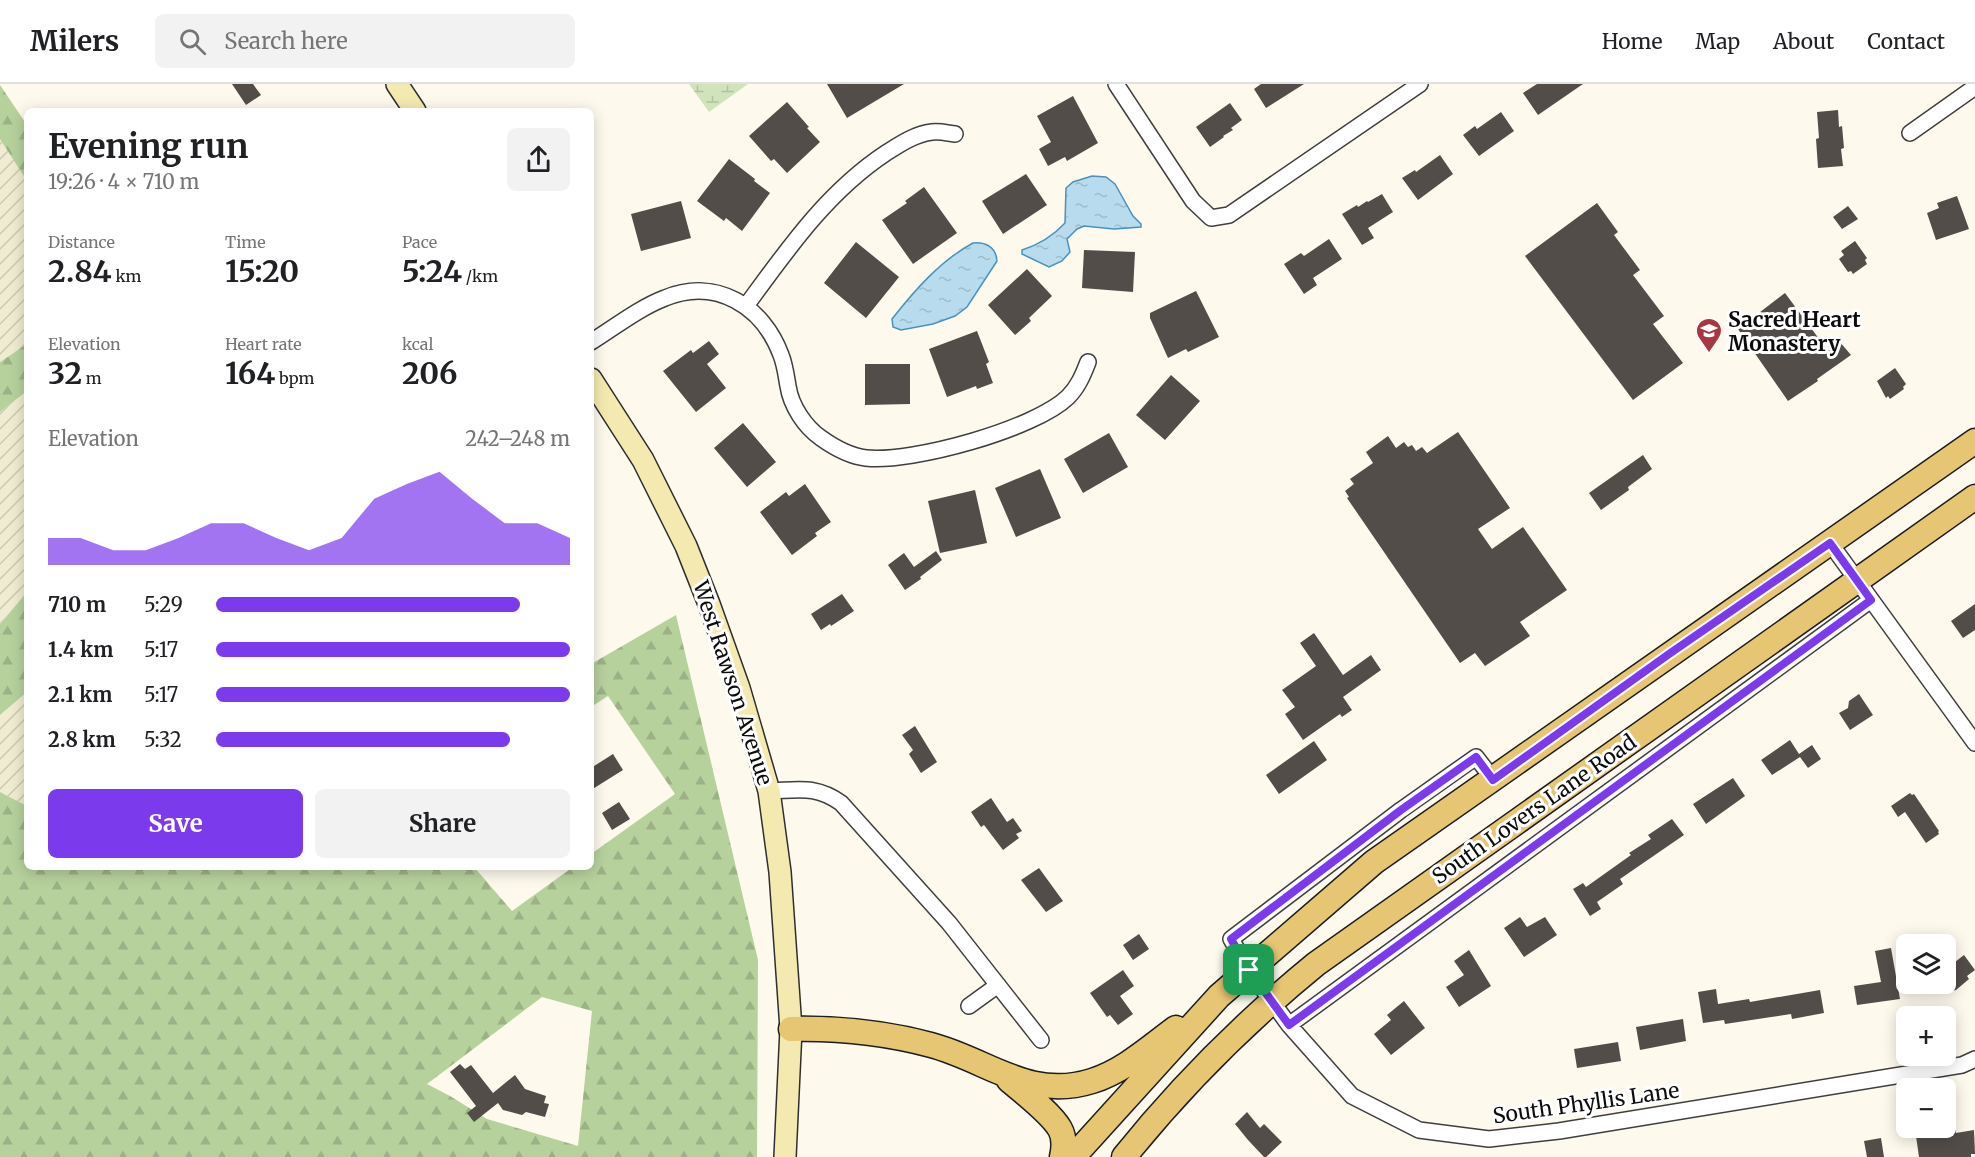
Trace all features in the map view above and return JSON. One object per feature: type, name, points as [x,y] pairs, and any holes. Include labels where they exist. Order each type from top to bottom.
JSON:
[{"type":"main road","name":"South Lovers Lane Road","points":[[1124,1157],[1152,1122],[1205,1065],[1260,985],[1374,862],[1975,441]]},
{"type":"main road","name":"South Lovers Lane Road","points":[[1073,1157],[1219,996],[1260,985],[1316,964],[1975,497]]},
{"type":"main road","points":[[791,1029],[822,1028],[904,1039],[966,1057],[1005,1076],[1036,1085],[1065,1086],[1091,1082],[1117,1071],[1219,996]]},
{"type":"main road","points":[[1005,1076],[1041,1108],[1061,1130],[1065,1148],[1062,1157]]},
{"type":"street","points":[[397,84],[413,108]]},
{"type":"street","points":[[1116,84],[1193,201],[1211,218],[1229,215],[1420,84]]},
{"type":"street","points":[[1910,133],[1975,87]]},
{"type":"street","points":[[746,306],[801,232],[860,172],[915,136],[938,132],[955,134]]},
{"type":"street","points":[[594,340],[640,310],[675,294],[711,292],[735,299],[763,322],[775,340],[784,363],[790,397],[809,428],[841,451],[869,458],[900,456],[962,444],[1026,422],[1059,405],[1069,396],[1078,386],[1088,362]]},
{"type":"street","name":"West Rawson Avenue","points":[[594,384],[643,460],[686,546],[710,604],[739,688],[769,791],[780,872],[791,1029],[785,1157]]},
{"type":"street","points":[[1830,543],[1975,742]]},
{"type":"street","points":[[1289,1025],[1871,600]]},
{"type":"street","name":"South Phyllis Lane","points":[[1493,780],[1476,757],[1401,810],[1231,939],[1289,1025],[1352,1095],[1419,1130],[1489,1139],[1559,1131],[1950,1067],[1975,1059]]},
{"type":"street","points":[[769,791],[818,790],[841,803],[949,923],[1041,1040]]},
{"type":"street","points":[[969,1006],[998,985]]},
{"type":"shaded area","points":[[0,139],[24,176],[24,346],[0,362]]},
{"type":"shaded area","points":[[24,393],[24,596],[0,624],[0,412]]},
{"type":"shaded area","points":[[24,695],[24,804],[0,792],[0,715]]},
{"type":"green space","points":[[689,84],[748,84],[709,112]]},
{"type":"green space","points":[[0,85],[24,121],[24,176],[0,139]]},
{"type":"green space","points":[[24,346],[24,393],[0,412],[0,362]]},
{"type":"green space","points":[[24,596],[24,695],[0,715],[0,624]]},
{"type":"green space","points":[[676,615],[758,960],[757,1157],[0,1157],[0,792],[24,804],[24,870],[477,870],[512,911],[569,870],[594,870],[594,852],[675,794],[608,696],[594,705],[594,662]],"holes":[[[542,997],[592,1011],[578,1146],[487,1119],[427,1084]]]},
{"type":"water","points":[[1092,176],[1106,177],[1115,184],[1141,227],[1114,229],[1084,226],[1077,229],[1067,239],[1070,252],[1062,261],[1049,267],[1022,254],[1022,250],[1045,240],[1065,223],[1066,188],[1073,182]]},
{"type":"water","points":[[973,243],[990,246],[995,252],[997,261],[967,307],[955,316],[933,324],[901,330],[893,327],[892,319],[919,287],[950,258]]},
{"type":"building","points":[[232,84],[253,84],[261,95],[246,105]]},
{"type":"building","points":[[827,84],[904,84],[847,118]]},
{"type":"building","points":[[1261,84],[1304,84],[1266,108],[1254,89]]},
{"type":"building","points":[[1537,84],[1583,84],[1538,115],[1523,93]]},
{"type":"building","points":[[1073,96],[1098,143],[1067,161],[1065,157],[1048,166],[1039,149],[1051,142],[1037,116]]},
{"type":"building","points":[[787,102],[820,142],[787,173],[774,159],[771,161],[749,136]]},
{"type":"building","points":[[1230,103],[1242,120],[1231,128],[1233,130],[1210,147],[1196,127]]},
{"type":"building","points":[[1838,110],[1844,148],[1841,149],[1843,166],[1818,168],[1817,112]]},
{"type":"building","points":[[1501,112],[1514,131],[1479,156],[1463,135],[1475,126],[1477,129]]},
{"type":"building","points":[[1440,155],[1453,174],[1418,200],[1402,178],[1415,170],[1416,172]]},
{"type":"building","points":[[729,159],[770,193],[742,231],[726,218],[724,221],[697,201]]},
{"type":"building","points":[[1026,174],[1047,205],[1003,234],[982,201]]},
{"type":"building","points":[[924,187],[957,233],[913,264],[882,220],[907,203],[905,201]]},
{"type":"building","points":[[1382,194],[1393,212],[1368,228],[1374,238],[1362,245],[1342,214]]},
{"type":"building","points":[[1957,196],[1969,229],[1936,240],[1927,213],[1939,208],[1937,203]]},
{"type":"building","points":[[681,201],[691,238],[641,251],[631,214]]},
{"type":"building","points":[[1597,203],[1618,232],[1614,235],[1640,270],[1633,275],[1664,316],[1653,324],[1683,363],[1633,400],[1525,256]]},
{"type":"building","points":[[1848,206],[1858,219],[1842,229],[1833,217]]},
{"type":"building","points":[[1329,239],[1342,259],[1313,278],[1317,285],[1304,294],[1284,264],[1301,253],[1304,256]]},
{"type":"building","points":[[1855,241],[1867,258],[1865,260],[1867,264],[1853,274],[1851,271],[1848,272],[1839,259],[1844,255],[1841,251]]},
{"type":"building","points":[[856,242],[899,277],[866,318],[824,283]]},
{"type":"building","points":[[1084,250],[1135,252],[1133,292],[1082,288]]},
{"type":"building","points":[[1027,269],[1052,296],[1029,318],[1031,321],[1015,335],[988,305]]},
{"type":"building","points":[[1196,291],[1219,337],[1188,352],[1186,349],[1168,358],[1150,318],[1150,313]]},
{"type":"building","points":[[1785,293],[1828,351],[1839,341],[1851,355],[1788,401],[1738,329]]},
{"type":"building","points":[[977,331],[989,362],[986,364],[993,383],[977,389],[976,386],[947,397],[929,349]]},
{"type":"building","points":[[709,341],[719,354],[707,364],[726,388],[696,412],[663,371],[691,350],[693,353]]},
{"type":"building","points":[[865,364],[910,364],[910,404],[865,405]]},
{"type":"building","points":[[1895,368],[1906,384],[1904,389],[1890,399],[1888,396],[1886,398],[1877,381]]},
{"type":"building","points":[[1171,375],[1200,401],[1165,440],[1136,415]]},
{"type":"building","points":[[743,423],[776,462],[747,487],[714,448]]},
{"type":"building","points":[[1458,432],[1510,508],[1478,529],[1492,549],[1523,527],[1567,590],[1520,622],[1530,636],[1485,666],[1475,653],[1460,663],[1347,498],[1349,497],[1345,491],[1354,484],[1350,479],[1373,463],[1366,452],[1388,436],[1396,448],[1404,442],[1408,447],[1412,445],[1416,451],[1422,447],[1427,453]]},
{"type":"building","points":[[1109,433],[1128,467],[1083,493],[1064,459]]},
{"type":"building","points":[[1643,455],[1652,469],[1628,487],[1629,490],[1601,510],[1589,493]]},
{"type":"building","points":[[1040,469],[1061,518],[1016,537],[995,488]]},
{"type":"building","points":[[805,484],[831,522],[815,533],[817,536],[792,555],[760,512],[786,492],[789,496]]},
{"type":"building","points":[[975,490],[987,543],[940,553],[928,501]]},
{"type":"building","points":[[936,551],[942,560],[905,590],[888,565],[904,553],[914,567]]},
{"type":"building","points":[[842,594],[854,611],[821,630],[811,614]]},
{"type":"building","points":[[1975,604],[1975,630],[1963,638],[1951,621]]},
{"type":"building","points":[[1314,633],[1343,675],[1371,655],[1381,670],[1343,697],[1352,710],[1342,717],[1340,714],[1303,740],[1285,714],[1295,707],[1282,690],[1316,666],[1300,643]]},
{"type":"building","points":[[1859,694],[1873,715],[1850,730],[1839,713],[1848,708],[1849,701]]},
{"type":"building","points":[[915,726],[937,762],[921,773],[909,754],[913,750],[902,735]]},
{"type":"building","points":[[1790,740],[1799,754],[1812,745],[1821,759],[1808,768],[1800,757],[1772,775],[1761,760]]},
{"type":"building","points":[[1314,741],[1327,760],[1279,794],[1266,775]]},
{"type":"building","points":[[613,754],[623,770],[594,788],[594,766]]},
{"type":"building","points":[[1733,778],[1745,796],[1706,824],[1693,804]]},
{"type":"building","points":[[1910,793],[1914,794],[1939,831],[1939,834],[1926,843],[1905,812],[1898,817],[1891,806]]},
{"type":"building","points":[[991,798],[1007,822],[1013,818],[1022,831],[1016,834],[1019,838],[1003,850],[984,825],[981,827],[971,812]]},
{"type":"building","points":[[619,802],[630,819],[612,830],[602,813]]},
{"type":"building","points":[[1672,819],[1684,835],[1620,879],[1623,884],[1597,902],[1601,909],[1590,916],[1573,889],[1583,883],[1586,887],[1631,855],[1629,853],[1651,839],[1648,835]]},
{"type":"building","points":[[1039,868],[1063,901],[1046,912],[1021,880]]},
{"type":"building","points":[[1520,917],[1527,927],[1545,917],[1557,935],[1524,957],[1504,928]]},
{"type":"building","points":[[1139,934],[1149,949],[1133,960],[1123,945]]},
{"type":"building","points":[[1891,948],[1896,976],[1896,994],[1899,994],[1900,999],[1857,1005],[1854,986],[1881,982],[1875,951]]},
{"type":"building","points":[[1469,950],[1491,986],[1459,1007],[1446,987],[1464,975],[1454,961]]},
{"type":"building","points":[[1964,955],[1975,970],[1967,976],[1969,979],[1956,990],[1956,961]]},
{"type":"building","points":[[1123,970],[1134,986],[1120,996],[1133,1014],[1118,1025],[1110,1015],[1107,1017],[1090,993]]},
{"type":"building","points":[[1716,989],[1718,1004],[1749,999],[1750,1002],[1820,990],[1824,1013],[1792,1019],[1791,1014],[1725,1024],[1724,1020],[1703,1023],[1698,992]]},
{"type":"building","points":[[1404,1001],[1425,1028],[1391,1055],[1374,1034],[1391,1020],[1387,1015]]},
{"type":"building","points":[[1683,1019],[1686,1041],[1640,1050],[1636,1027]]},
{"type":"building","points":[[1618,1042],[1621,1061],[1577,1068],[1574,1049]]},
{"type":"building","points":[[460,1064],[465,1069],[471,1065],[493,1093],[515,1075],[525,1089],[546,1096],[544,1103],[549,1104],[545,1117],[526,1112],[522,1115],[503,1110],[498,1103],[474,1122],[467,1113],[476,1106],[450,1072]]},
{"type":"building","points":[[1247,1112],[1260,1128],[1264,1124],[1282,1142],[1266,1157],[1235,1124]]},
{"type":"building","points":[[1974,1130],[1975,1154],[1971,1154],[1971,1157],[1919,1157],[1916,1138],[1956,1138],[1956,1133]]},
{"type":"building","points":[[1881,1138],[1884,1157],[1867,1157],[1864,1141]]},
{"type":"place","name":"Sacred Heart Monastery","points":[[1709,354]]},
{"type":"route","points":[[1830,543],[1871,600],[1289,1025],[1249,970],[1231,939],[1401,810],[1476,757],[1493,780],[1669,654],[1830,543]]}]
